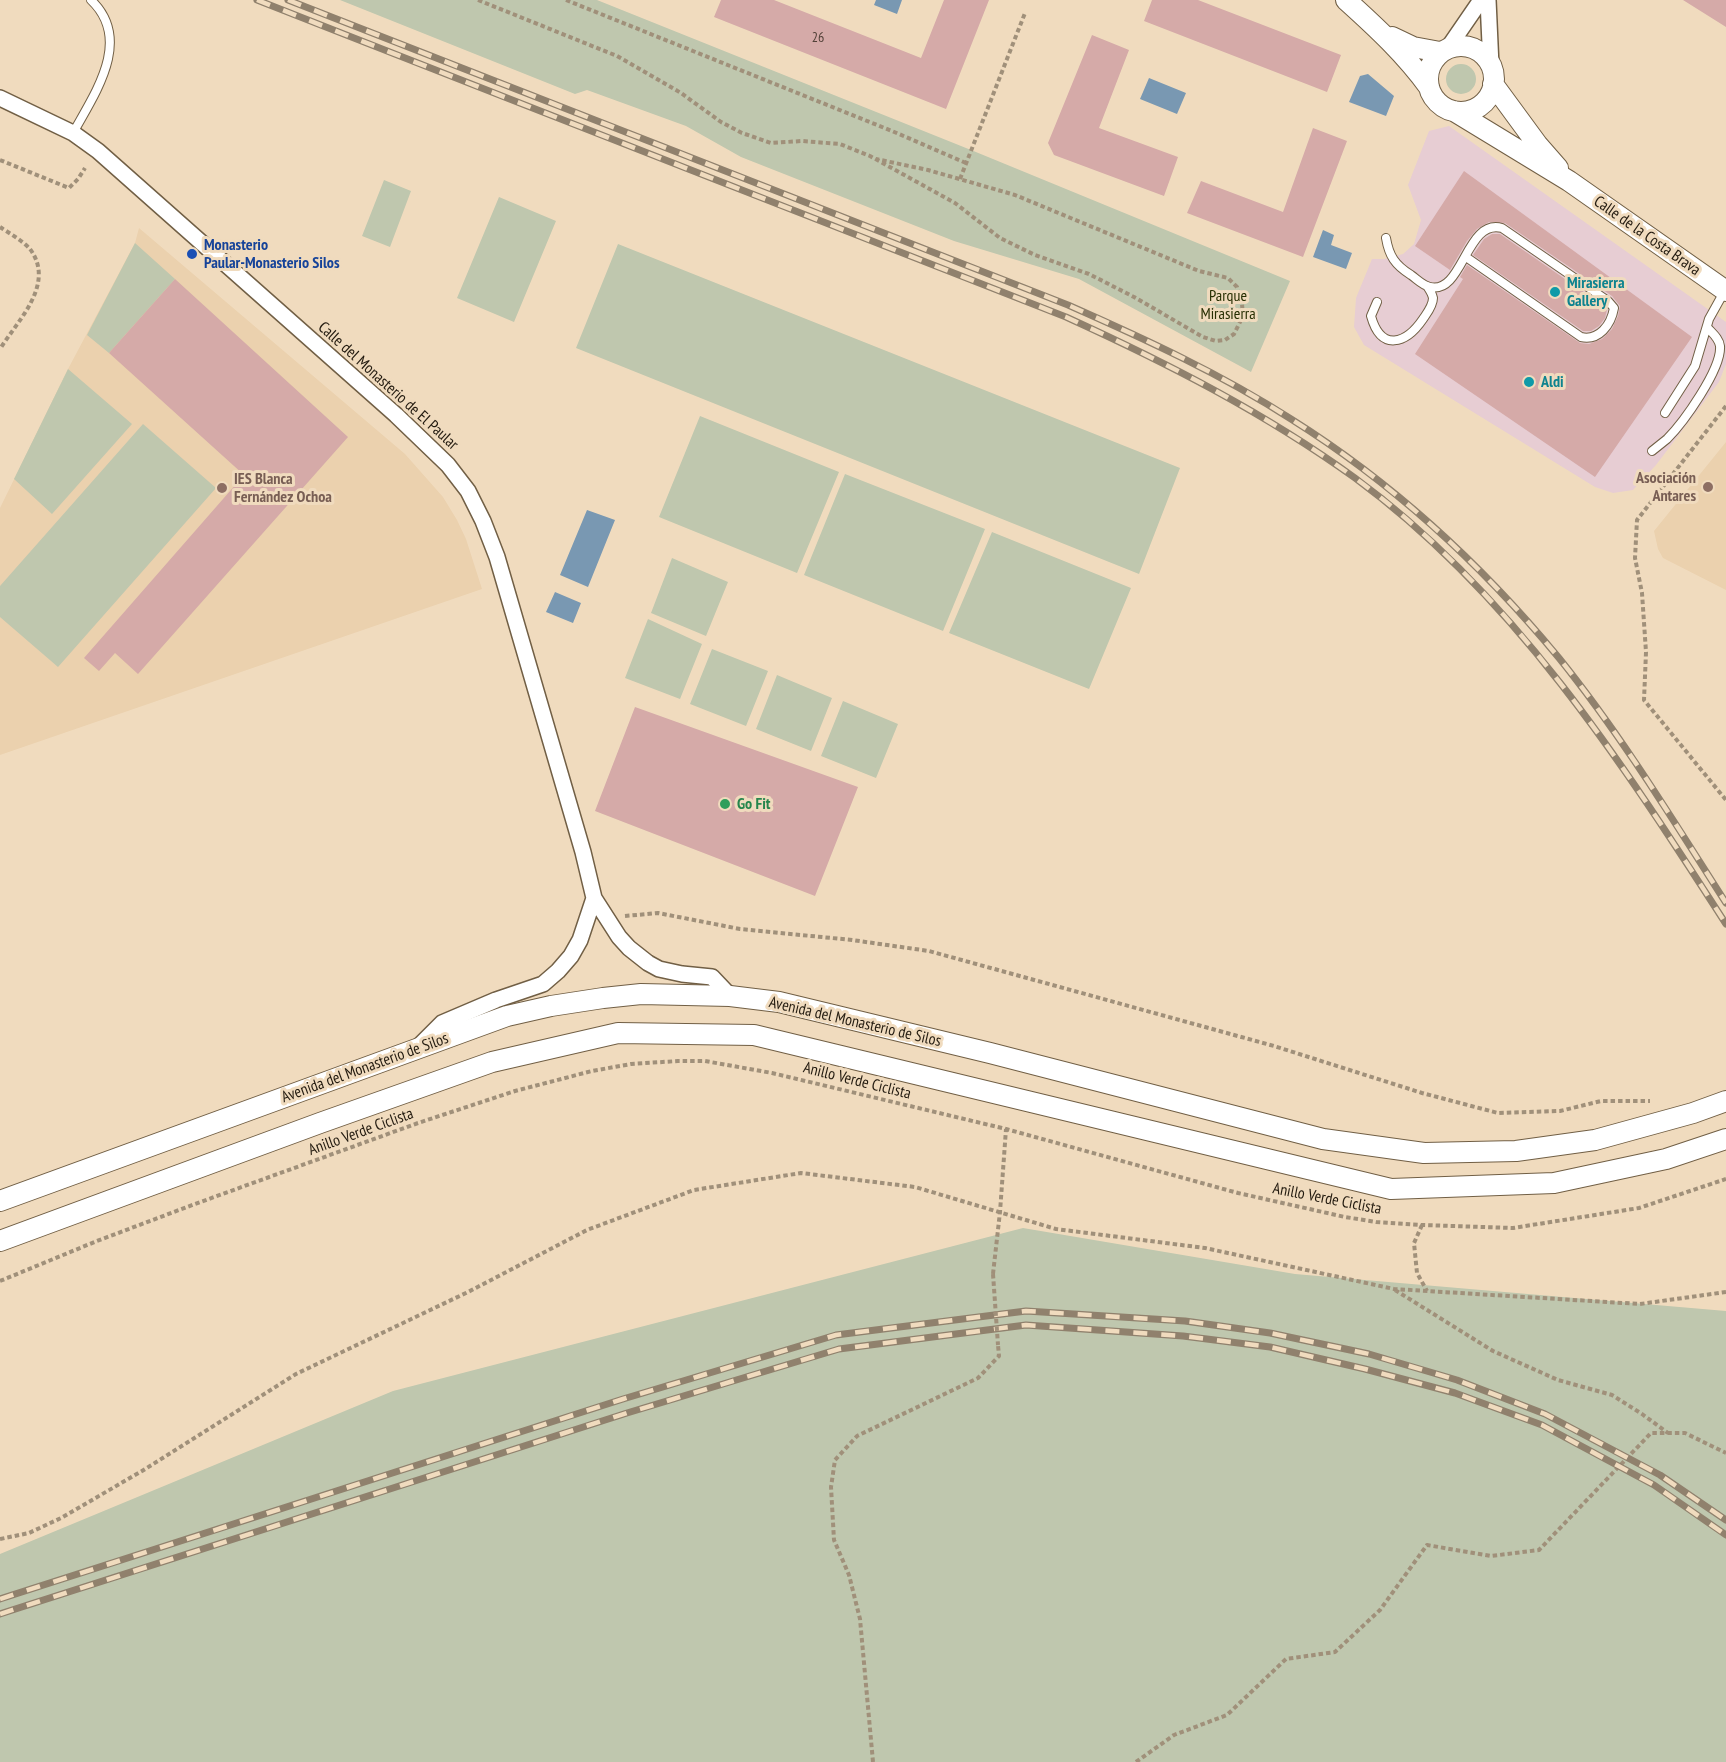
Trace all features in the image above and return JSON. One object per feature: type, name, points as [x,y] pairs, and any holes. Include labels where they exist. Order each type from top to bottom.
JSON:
[{"type":"street","points":[[1346,0],[1379,29],[1410,63],[1439,103],[1454,111],[1475,108],[1490,94],[1492,75],[1488,0]]},
{"type":"street","points":[[1428,87],[1427,77],[1434,59],[1444,50],[1481,0]]},
{"type":"street","points":[[1379,29],[1407,45],[1444,50],[1458,46],[1478,50],[1486,57],[1492,75]]},
{"type":"street","name":"Calle de la Costa Brava","points":[[1492,75],[1537,144],[1569,181]]},
{"type":"street","name":"Calle del Monasterio de El Paular","points":[[0,98],[73,133],[128,176],[448,465],[468,492],[483,521],[496,557],[594,898],[628,948],[648,963],[669,972],[712,977],[730,996]]},
{"type":"street","name":"Calle de la Costa Brava","points":[[1454,111],[1569,181],[1726,291]]},
{"type":"street","points":[[417,1049],[442,1023],[496,1000],[543,984],[571,956],[580,940],[594,898]]},
{"type":"street","name":"Avenida del Monasterio de Silos","points":[[0,1201],[507,1016],[582,1001],[641,994],[730,996],[779,1002],[990,1053],[1323,1139],[1424,1154],[1507,1151],[1595,1140],[1693,1113],[1726,1101]]},
{"type":"street","points":[[0,1241],[492,1062],[618,1033],[754,1035],[1391,1189],[1554,1183],[1666,1159],[1726,1139]]},
{"type":"lane","points":[[73,133],[106,68],[110,52],[110,33],[105,17],[91,0]]},
{"type":"lane","points":[[1377,302],[1371,316],[1375,328],[1384,338],[1395,341],[1410,335],[1479,235],[1489,227],[1495,226],[1502,228],[1608,301],[1614,308],[1612,317],[1596,337],[1589,339],[1581,337],[1466,257]]},
{"type":"lane","points":[[1386,238],[1393,261],[1426,286],[1433,297],[1432,305]]},
{"type":"lane","points":[[1426,286],[1440,287],[1451,278]]},
{"type":"lane","points":[[1665,414],[1695,366],[1710,319],[1726,291]]},
{"type":"lane","points":[[1652,451],[1668,438],[1689,411],[1716,368],[1720,347],[1717,338],[1707,327]]},
{"type":"path","points":[[478,0],[617,56],[681,93],[721,122],[742,133],[771,144],[802,141],[840,144],[876,159],[955,203],[1000,238],[1035,255],[1089,274],[1203,337],[1216,341],[1225,340],[1238,328],[1243,316],[1242,304],[1237,287],[1228,278],[1199,271],[1015,195],[928,170],[876,159]]},
{"type":"path","points":[[566,0],[966,163]]},
{"type":"path","points":[[960,179],[1025,13]]},
{"type":"path","points":[[0,160],[69,188],[85,168]]},
{"type":"path","points":[[0,227],[30,249],[39,267],[39,284],[28,308],[0,349]]},
{"type":"path","points":[[1726,406],[1637,520],[1635,558],[1642,593],[1646,652],[1644,700],[1726,800]]},
{"type":"path","points":[[618,916],[658,913],[740,929],[852,940],[929,951],[1274,1046],[1422,1093],[1498,1113],[1560,1111],[1601,1101],[1650,1101]]},
{"type":"path","name":"Anillo Verde Ciclista","points":[[0,1281],[118,1233],[447,1113],[546,1082],[631,1064],[705,1061],[772,1073],[1006,1129],[1238,1193],[1377,1222],[1422,1226],[1513,1228],[1639,1209],[1726,1179]]},
{"type":"path","points":[[873,1762],[860,1618],[849,1575],[834,1540],[831,1487],[835,1460],[857,1436],[978,1378],[999,1356],[993,1274],[1006,1129]]},
{"type":"path","points":[[0,1539],[29,1533],[61,1518],[142,1471],[296,1374],[468,1292],[587,1230],[694,1190],[801,1173],[915,1187],[1056,1229],[1205,1248],[1394,1289],[1640,1304],[1726,1293]]},
{"type":"path","points":[[1422,1226],[1414,1244],[1418,1273],[1426,1291]]},
{"type":"path","points":[[1394,1289],[1493,1352],[1558,1380],[1612,1395],[1669,1433]]},
{"type":"path","points":[[1136,1762],[1174,1735],[1227,1716],[1286,1659],[1335,1652],[1380,1610],[1427,1545],[1491,1556],[1539,1550],[1651,1433],[1685,1433],[1726,1453]]},
{"type":"shaded area","points":[[1449,126],[1726,322],[1726,364],[1719,382],[1656,465],[1633,490],[1613,493],[1595,487],[1364,345],[1354,327],[1356,298],[1372,259],[1384,259],[1403,254],[1414,244],[1421,220],[1408,185],[1429,131]]},
{"type":"shaded area","name":"IES Blanca Fernández Ochoa","points":[[139,228],[405,454],[443,497],[457,520],[466,539],[482,589],[0,755],[0,508],[68,369],[135,243]]},
{"type":"shaded area","name":"Asociación Antares","points":[[1726,442],[1726,590],[1663,558],[1658,549],[1654,531]]},
{"type":"green space","name":"Parque Mirasierra","points":[[340,0],[597,0],[1290,281],[1251,372],[1079,279],[954,241],[741,157],[686,126],[587,90],[575,94]]},
{"type":"green space","points":[[1461,64],[1471,69],[1476,79],[1471,89],[1461,94],[1451,89],[1446,79],[1451,69]]},
{"type":"green space","points":[[384,180],[411,191],[390,247],[362,236]]},
{"type":"green space","points":[[499,197],[556,221],[514,322],[457,298]]},
{"type":"green space","points":[[135,243],[175,279],[109,353],[87,335]]},
{"type":"green space","points":[[618,244],[1180,468],[1139,574],[576,348]]},
{"type":"green space","points":[[68,369],[132,424],[52,514],[14,479]]},
{"type":"green space","points":[[700,416],[839,472],[797,573],[659,517]]},
{"type":"green space","points":[[143,424],[216,488],[58,667],[0,617],[0,586]]},
{"type":"green space","points":[[845,474],[985,529],[943,631],[804,575]]},
{"type":"green space","points":[[992,532],[1131,588],[1089,689],[949,633]]},
{"type":"green space","points":[[672,558],[728,582],[706,636],[651,613]]},
{"type":"green space","points":[[648,619],[702,644],[680,699],[625,678]]},
{"type":"green space","points":[[712,649],[768,671],[746,726],[690,704]]},
{"type":"green space","points":[[777,675],[832,698],[811,751],[756,729]]},
{"type":"green space","points":[[843,701],[898,724],[876,778],[821,756]]},
{"type":"green space","points":[[1023,1228],[1295,1274],[1726,1311],[1726,1762],[0,1762],[0,1554],[393,1391]]},
{"type":"water","points":[[876,0],[902,0],[897,14],[874,5]]},
{"type":"water","points":[[1368,74],[1394,96],[1386,116],[1349,102],[1360,76]]},
{"type":"water","points":[[1149,78],[1186,93],[1177,114],[1140,99]]},
{"type":"water","points":[[1323,230],[1334,235],[1331,245],[1352,253],[1346,269],[1313,257]]},
{"type":"water","points":[[587,510],[615,520],[588,587],[560,575]]},
{"type":"water","points":[[555,592],[581,603],[573,623],[546,612]]},
{"type":"building","points":[[721,0],[774,0],[921,58],[944,0],[989,0],[946,109],[714,17]]},
{"type":"building","points":[[1152,0],[1198,0],[1341,55],[1327,92],[1144,21]]},
{"type":"building","points":[[1683,0],[1726,0],[1726,27]]},
{"type":"building","points":[[1092,35],[1129,50],[1099,128],[1178,157],[1164,196],[1054,155],[1048,143]]},
{"type":"building","points":[[1313,128],[1347,141],[1303,257],[1187,213],[1201,181],[1283,212]]},
{"type":"building","points":[[1464,171],[1692,337],[1595,477],[1415,354],[1463,279],[1460,277],[1467,265],[1580,343],[1589,344],[1602,339],[1612,329],[1618,316],[1620,306],[1612,296],[1505,223],[1489,222],[1477,229],[1450,270],[1415,246]]},
{"type":"building","points":[[1492,234],[1500,234],[1604,306],[1607,310],[1605,318],[1599,326],[1591,331],[1583,331],[1473,255],[1484,239]]},
{"type":"building","points":[[175,279],[348,437],[138,674],[115,653],[99,671],[84,658],[244,475],[109,353]]},
{"type":"building","name":"Go Fit","points":[[635,707],[858,787],[815,896],[595,811]]},
{"type":"railway","points":[[257,0],[1066,317],[1215,390],[1321,454],[1412,524],[1465,574],[1515,628],[1604,742],[1726,924]]},
{"type":"railway","points":[[288,0],[1068,305],[1182,358],[1291,419],[1329,444],[1401,498],[1468,559],[1530,624],[1604,717],[1726,903]]},
{"type":"railway","points":[[0,1599],[623,1399],[836,1335],[1026,1311],[1185,1321],[1270,1333],[1369,1354],[1457,1380],[1545,1414],[1660,1475],[1726,1520]]},
{"type":"railway","points":[[0,1614],[627,1413],[839,1349],[1026,1325],[1183,1336],[1270,1347],[1455,1393],[1542,1425],[1654,1485],[1726,1535]]},
{"type":"place","name":"Monasterio Paular-Monasterio Silos","points":[[192,254]]},
{"type":"place","name":"Mirasierra Gallery","points":[[1555,292]]},
{"type":"place","name":"Aldi","points":[[1529,382]]},
{"type":"place","name":"Asociación Antares","points":[[1708,487]]},
{"type":"place","name":"IES Blanca Fernández Ochoa","points":[[222,488]]},
{"type":"place","name":"Go Fit","points":[[725,804]]}]
